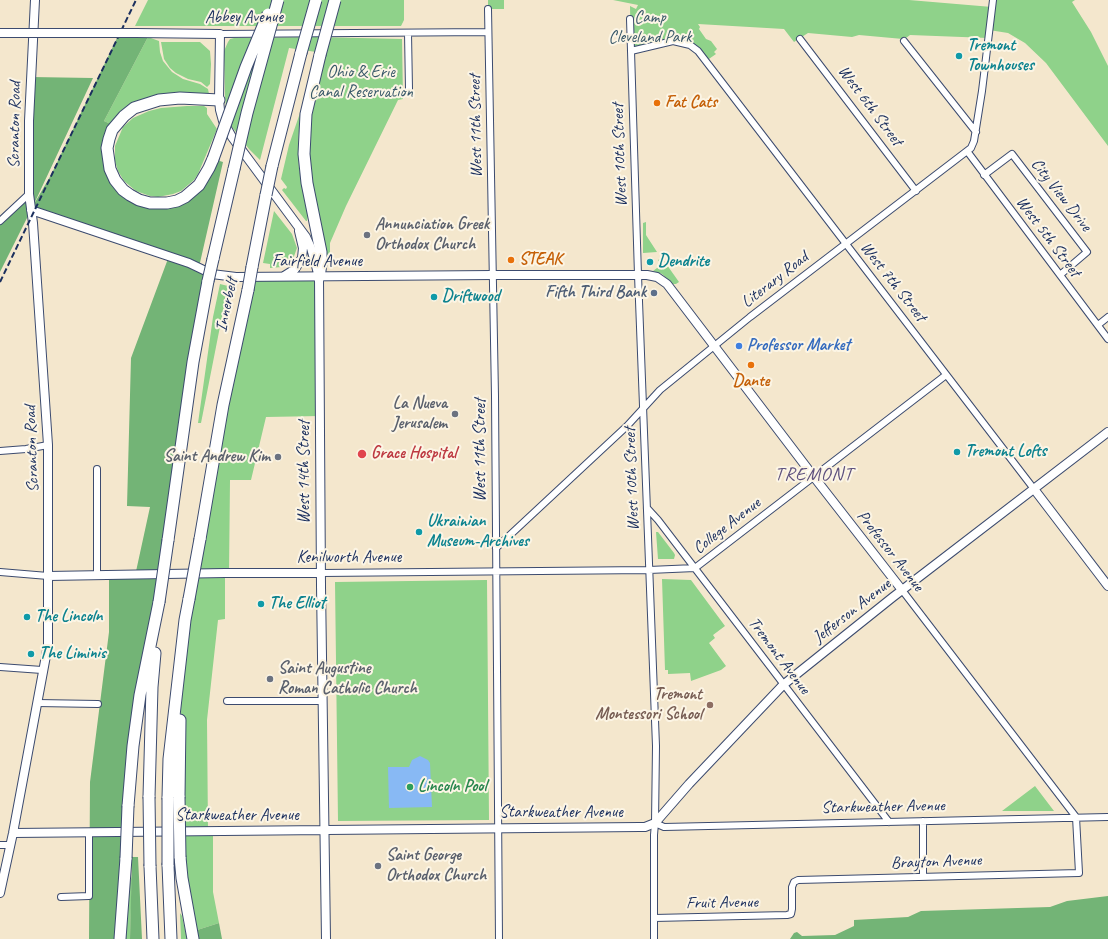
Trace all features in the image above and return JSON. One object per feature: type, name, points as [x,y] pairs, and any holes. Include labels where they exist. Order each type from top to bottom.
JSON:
[{"type":"highway","points":[[219,100],[180,98],[159,100],[134,108],[124,116],[112,130],[107,148],[110,169],[115,180],[123,190],[139,200],[150,203],[167,203],[177,201],[185,197],[199,185],[207,173],[213,159],[246,67],[274,0]]},
{"type":"highway","name":"Innerbelt","points":[[160,602],[193,362],[208,281],[247,113],[278,0]]},
{"type":"highway","name":"Innerbelt","points":[[173,797],[179,750],[185,620],[223,405],[248,290],[272,166],[316,0]]},
{"type":"highway","points":[[319,277],[321,252],[307,183],[304,154],[306,114],[335,0]]},
{"type":"highway","points":[[153,939],[148,797],[152,687],[160,602]]},
{"type":"highway","points":[[120,939],[128,806],[140,695],[160,602]]},
{"type":"highway","points":[[173,797],[182,878],[193,939]]},
{"type":"highway","points":[[171,939],[168,865],[173,797]]},
{"type":"street","name":"Scranton Road","points":[[0,893],[13,833],[42,670],[48,645],[48,445],[33,223],[29,194],[29,121],[35,0]]},
{"type":"street","name":"Literary Road","points":[[496,548],[627,426],[660,390],[845,244],[967,151],[973,144],[976,132],[993,0]]},
{"type":"street","name":"West 11th Street","points":[[488,9],[493,276],[499,939]]},
{"type":"street","name":"West 10th Street","points":[[630,18],[656,753],[654,939]]},
{"type":"street","name":"Abbey Avenue","points":[[0,33],[136,32],[220,34],[488,32]]},
{"type":"street","points":[[408,33],[409,90]]},
{"type":"street","name":"West 14th Street","points":[[220,34],[219,100],[221,115],[232,137],[306,237],[311,248],[319,277],[322,701],[326,939]]},
{"type":"street","name":"West 6th Street","points":[[800,38],[916,191]]},
{"type":"street","points":[[904,41],[976,132]]},
{"type":"street","name":"West 7th Street","points":[[631,51],[673,42],[690,45],[698,51],[1108,586]]},
{"type":"street","name":"West 5th Street","points":[[967,151],[1108,339]]},
{"type":"street","name":"City View Drive","points":[[984,175],[1012,154],[1087,252],[1060,275]]},
{"type":"street","points":[[0,221],[29,194]]},
{"type":"street","points":[[281,277],[295,269],[300,263],[303,254],[300,234],[285,208]]},
{"type":"street","name":"Fairfield Avenue","points":[[31,210],[189,263],[212,274],[236,277],[638,276]]},
{"type":"street","name":"Professor Avenue","points":[[638,276],[657,277],[667,284],[1076,817]]},
{"type":"street","points":[[1098,325],[1108,318]]},
{"type":"street","name":"College Avenue","points":[[649,570],[695,568],[946,375]]},
{"type":"street","name":"Jefferson Avenue","points":[[656,824],[689,784],[783,685],[902,590],[1108,432]]},
{"type":"street","points":[[0,451],[26,449],[48,445]]},
{"type":"street","points":[[97,469],[97,576]]},
{"type":"street","name":"Tremont Avenue","points":[[647,508],[695,568],[889,822]]},
{"type":"street","name":"Kenilworth Avenue","points":[[48,576],[212,573],[649,570]]},
{"type":"street","points":[[0,572],[48,576]]},
{"type":"street","points":[[0,667],[42,670]]},
{"type":"street","points":[[227,701],[322,701]]},
{"type":"street","points":[[37,703],[98,704]]},
{"type":"street","name":"Brayton Avenue","points":[[791,914],[792,887],[794,882],[798,880],[1079,873],[1076,817]]},
{"type":"street","name":"Starkweather Avenue","points":[[13,833],[645,827],[656,824],[664,828],[1108,817]]},
{"type":"street","points":[[923,821],[923,877]]},
{"type":"street","points":[[61,896],[90,896],[89,832]]},
{"type":"street","points":[[0,845],[10,845]]},
{"type":"street","name":"Fruit Avenue","points":[[654,918],[791,914]]},
{"type":"green space","name":"Ohio & Erie Canal Reservation","points":[[148,0],[404,0],[404,20],[401,26],[135,26]]},
{"type":"green space","points":[[488,0],[504,0],[504,9],[488,9]]},
{"type":"green space","name":"Camp Cleveland Park","points":[[613,0],[909,0],[992,7],[993,0],[1075,0],[1072,2],[1091,32],[1108,66],[1108,146],[1046,63],[1025,43],[1008,33],[989,30],[988,38],[910,35],[904,41],[903,39],[859,35],[852,37],[808,33],[794,42],[784,29],[698,24],[700,27],[699,29],[706,39],[711,41],[717,49],[714,52],[716,54],[706,61],[681,42],[631,51],[630,6],[636,9],[638,5]]},
{"type":"green space","points":[[118,36],[137,38],[148,37],[104,121],[115,126],[110,169],[139,200],[185,197],[213,159],[223,162],[199,267],[210,273],[140,695],[120,939],[89,939],[90,782],[109,632],[109,576],[135,576],[150,507],[127,506],[131,358],[169,256],[31,210],[0,272],[0,221],[29,194],[31,77],[93,78],[34,204],[51,175]]},
{"type":"green space","points":[[148,37],[159,41],[163,61],[172,72],[183,79],[200,84],[208,89],[210,99],[134,108],[115,126],[104,121]]},
{"type":"green space","name":"Ohio & Erie Canal Reservation","points":[[314,37],[402,39],[403,99],[398,100],[346,206],[330,243],[330,258],[327,258],[309,159],[311,119],[325,59],[323,53],[289,48],[260,160],[249,149],[227,118],[225,97],[224,51],[230,39]]},
{"type":"green space","points":[[161,42],[200,42],[210,51],[210,84],[207,87],[201,82],[188,79],[176,73],[170,68],[164,59]]},
{"type":"green space","points":[[204,106],[207,108],[207,114],[217,129],[198,174],[194,180],[181,191],[173,194],[158,197],[136,191],[124,181],[118,171],[115,161],[115,146],[123,127],[133,118],[149,111],[161,108]]},
{"type":"green space","points":[[300,113],[298,148],[299,168],[308,214],[307,221],[282,190],[284,188],[286,189],[287,187],[281,179],[289,145]]},
{"type":"green space","points":[[274,211],[292,234],[297,248],[293,259],[289,263],[282,267],[270,268],[270,264],[263,263]]},
{"type":"green space","points":[[646,222],[646,235],[657,252],[643,253],[643,223]]},
{"type":"green space","points":[[662,258],[679,282],[676,284],[673,284],[662,274],[653,271],[661,265],[658,260]]},
{"type":"green space","points":[[250,277],[319,277],[320,416],[266,417],[251,480],[230,480],[229,573],[225,573],[225,619],[218,620],[207,720],[208,831],[213,831],[213,892],[219,923],[191,932],[182,878],[179,750],[185,620]]},
{"type":"green space","points":[[220,284],[228,286],[201,423],[198,423],[213,317]]},
{"type":"green space","points":[[656,532],[658,532],[674,553],[674,559],[658,559]]},
{"type":"green space","points":[[662,579],[691,580],[725,626],[713,635],[715,638],[709,643],[726,666],[721,670],[691,681],[690,673],[668,674],[668,670],[665,670]]},
{"type":"green space","points":[[487,580],[489,820],[338,821],[335,582]]},
{"type":"green space","points":[[1035,786],[1054,811],[1002,811]]},
{"type":"green space","points":[[132,857],[138,857],[142,939],[130,939]]},
{"type":"green space","points":[[132,876],[130,939],[125,939],[128,890]]},
{"type":"green space","points":[[1108,896],[1108,939],[790,939],[794,933],[797,932],[802,936],[835,935],[854,926],[854,920],[908,917],[921,911],[1050,907],[1067,901]]},
{"type":"green space","points":[[180,913],[182,916],[187,939],[181,939]]},
{"type":"green space","points":[[219,923],[222,939],[193,939],[191,932]]},
{"type":"water","name":"Lincoln Pool","points":[[420,756],[428,760],[430,763],[432,807],[389,808],[388,767],[409,767],[412,760]]},
{"type":"railway","points":[[0,282],[136,0]]},
{"type":"place","name":"Tremont Townhouses","points":[[959,56]]},
{"type":"place","name":"Fat Cats","points":[[657,103]]},
{"type":"place","name":"Annunciation Greek Orthodox Church","points":[[367,235]]},
{"type":"place","name":"STEAK","points":[[511,260]]},
{"type":"place","name":"Dendrite","points":[[650,262]]},
{"type":"place","name":"Fifth Third Bank","points":[[654,293]]},
{"type":"place","name":"Driftwood","points":[[434,297]]},
{"type":"place","name":"Professor Market","points":[[739,346]]},
{"type":"place","name":"Dante","points":[[751,365]]},
{"type":"place","name":"La Nueva Jerusalem","points":[[455,414]]},
{"type":"place","name":"Tremont Lofts","points":[[957,452]]},
{"type":"place","name":"Grace Hospital","points":[[362,454]]},
{"type":"place","name":"Saint Andrew Kim","points":[[278,457]]},
{"type":"place","name":"Ukrainian Museum-Archives","points":[[419,532]]},
{"type":"place","name":"The Elliot","points":[[261,604]]},
{"type":"place","name":"The Lincoln","points":[[27,617]]},
{"type":"place","name":"The Liminis","points":[[31,654]]},
{"type":"place","name":"Saint Augustine Roman Catholic Church","points":[[270,679]]},
{"type":"place","name":"Tremont Montessori School","points":[[710,705]]},
{"type":"place","name":"Lincoln Pool","points":[[410,787]]},
{"type":"place","name":"Saint George Orthodox Church","points":[[378,866]]},
{"type":"district","name":"TREMONT","points":[[814,475]]}]
